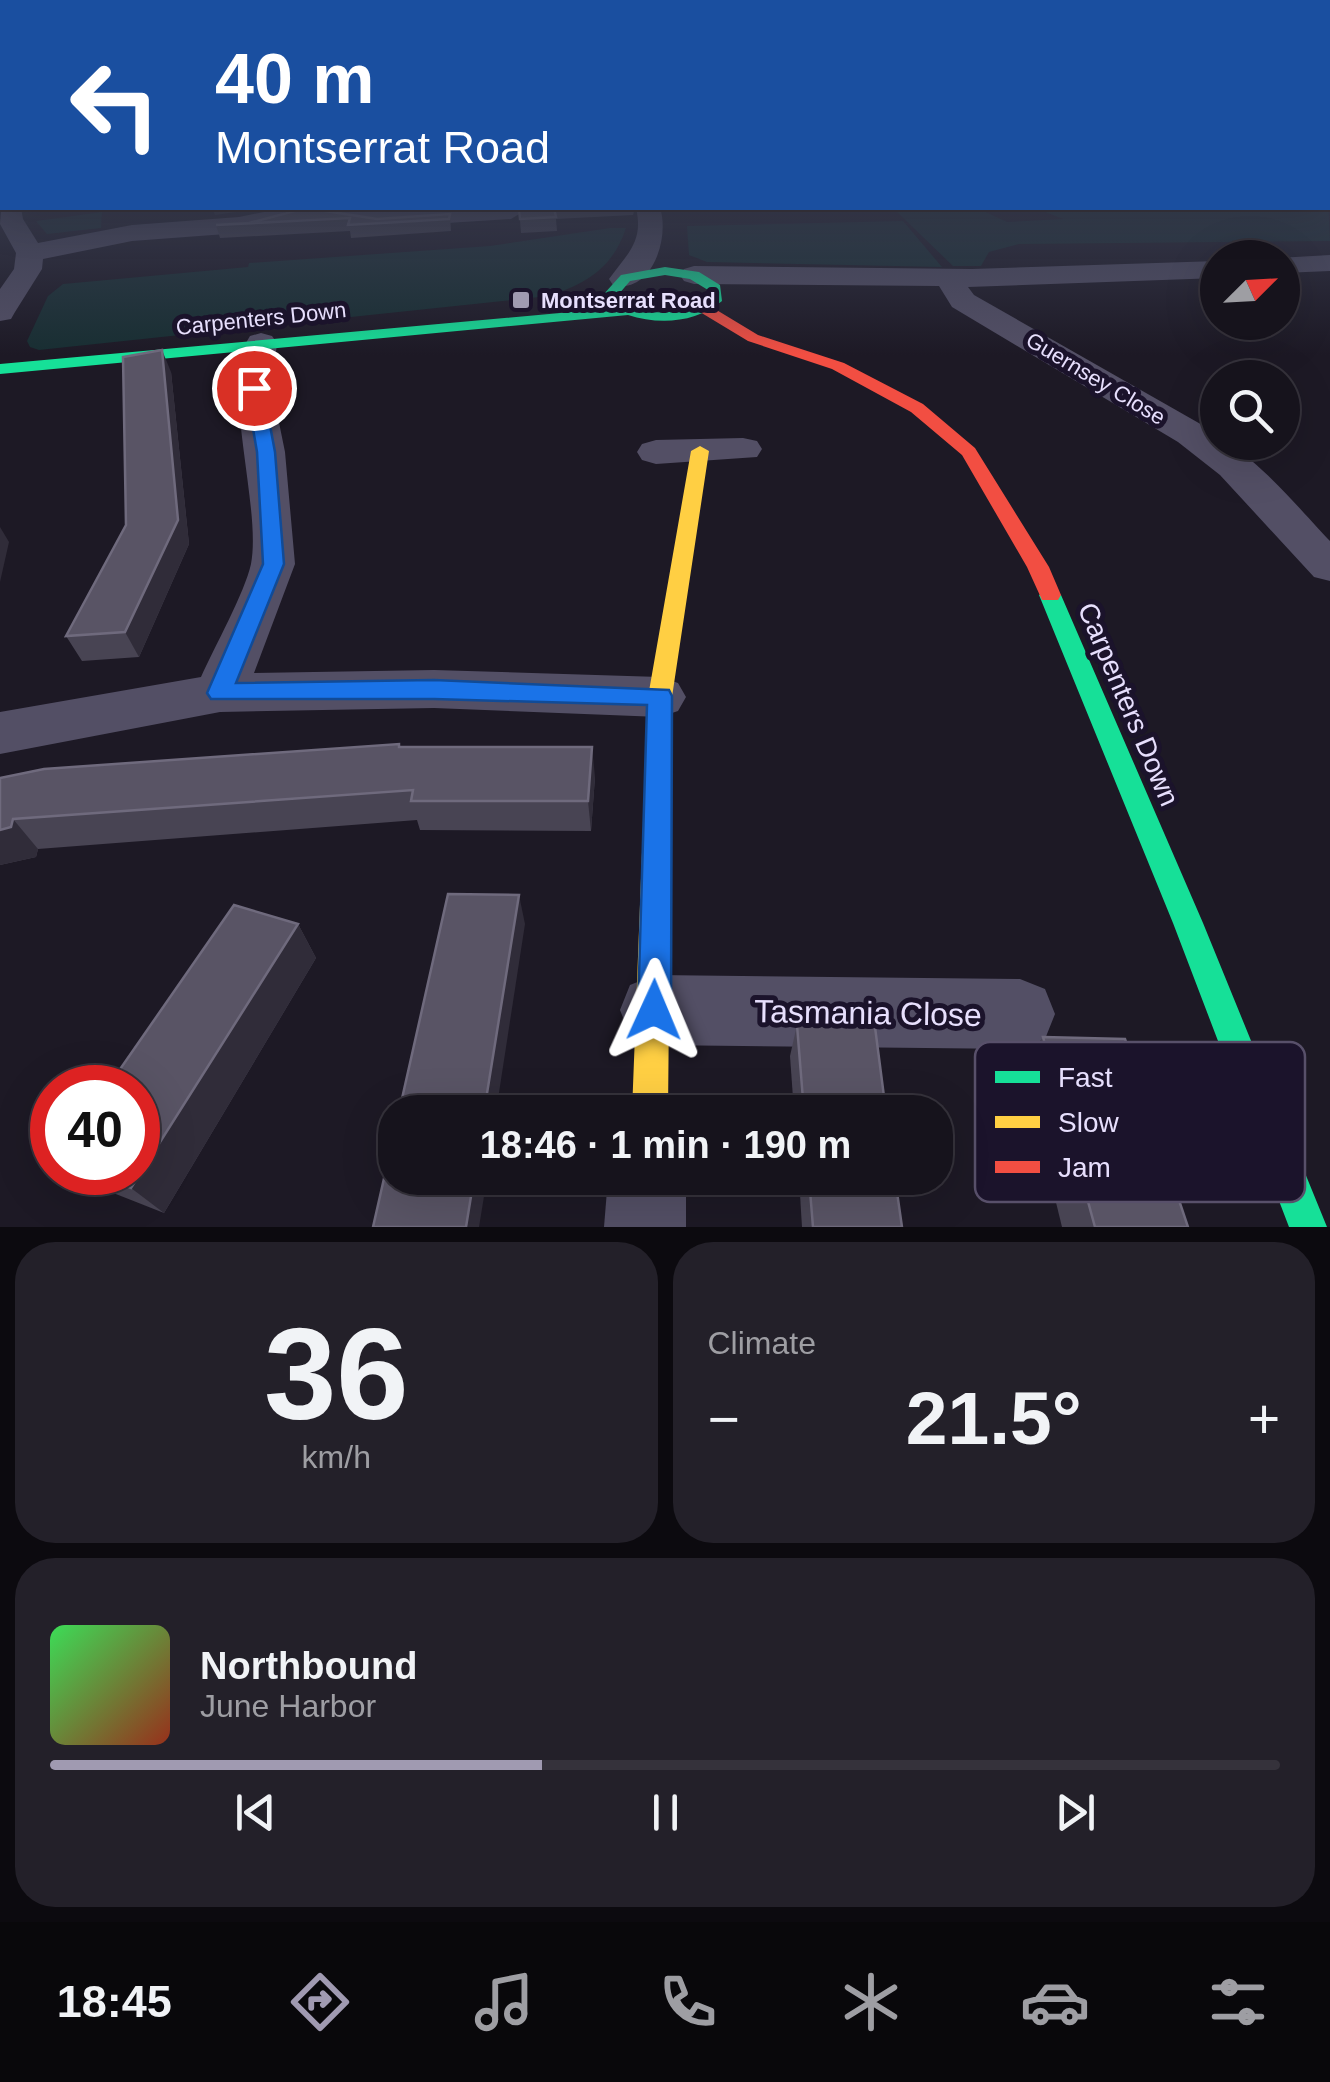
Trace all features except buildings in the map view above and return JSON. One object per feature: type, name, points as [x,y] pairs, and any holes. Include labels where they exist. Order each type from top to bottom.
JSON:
[{"type":"street","points":[[0,312],[28,270],[30,253],[23,240]]},
{"type":"street","points":[[30,253],[95,240]]},
{"type":"street","points":[[652,240],[652,246],[686,280],[746,332]]},
{"type":"street","points":[[1300,265],[1330,263]]},
{"type":"street","points":[[620,295],[686,280],[1200,270]]},
{"type":"street","name":"Guernsey Close","points":[[947,277],[963,300],[1205,445],[1234,467],[1330,567]]},
{"type":"street","points":[[669,317],[686,280]]},
{"type":"street","points":[[620,295],[669,317],[746,332]]},
{"type":"street","name":"Carpenters Down","points":[[0,369],[526,319],[594,316],[620,295]]},
{"type":"street","name":"Carpenters Down","points":[[746,332],[838,366],[917,408],[969,452],[1038,567],[1234,1042]]},
{"type":"street","points":[[220,693],[273,564],[266,452],[254,388],[261,343]]},
{"type":"street","points":[[656,452],[744,449]]},
{"type":"street","points":[[651,1095],[660,696],[700,450]]},
{"type":"street","points":[[0,734],[220,693],[434,690],[660,696]]},
{"type":"street","name":"Tasmania Close","points":[[654,1010],[1020,1014]]},
{"type":"street","points":[[645,1227],[646,1195]]},
{"type":"street","name":"Carpenters Down","points":[[1298,1202],[1308,1227]]},
{"type":"green space","points":[[528,240],[622,240],[597,272],[549,296],[39,350],[27,341],[48,296],[63,284],[248,267],[249,263]]},
{"type":"green space","points":[[688,240],[919,240],[942,267],[707,262],[689,255]]},
{"type":"green space","points":[[926,240],[1200,240],[1019,244],[989,252],[981,266],[953,266]]},
{"type":"traffic: fast","points":[[665,271],[694,275],[715,288],[715,301],[688,313],[660,318],[633,312],[610,295],[626,278],[665,271]]},
{"type":"traffic: fast","points":[[0,369],[626,311]]},
{"type":"traffic: fast","points":[[1050,595],[1235,1042]]},
{"type":"traffic: fast","points":[[1298,1202],[1308,1227]]},
{"type":"traffic: slow","points":[[650,1095],[660,697],[700,451]]},
{"type":"traffic: jam","points":[[705,309],[753,338],[838,366],[917,408],[969,452],[1038,567],[1050,595]]},
{"type":"place","name":"Montserrat Road","points":[[521,300]]},
{"type":"route","points":[[254,388],[266,452],[273,564],[220,693],[434,690],[660,696],[654,1010]]}]
